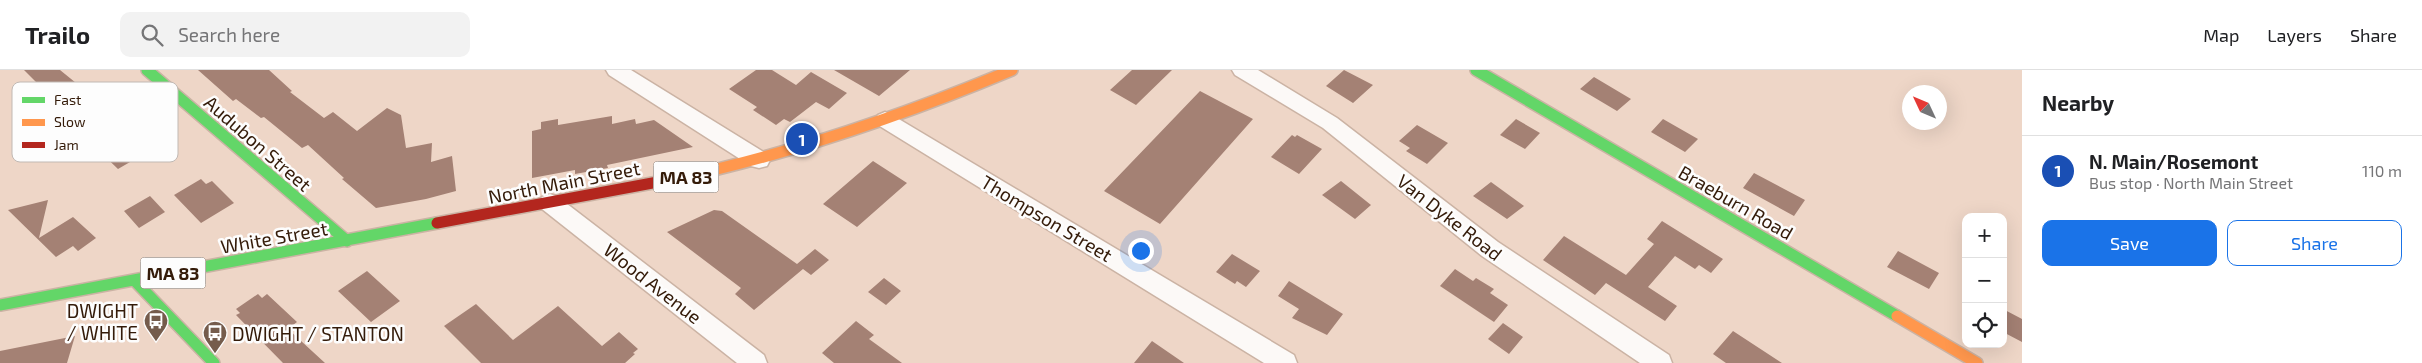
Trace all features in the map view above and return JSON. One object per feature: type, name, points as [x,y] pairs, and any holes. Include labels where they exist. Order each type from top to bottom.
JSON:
[{"type":"main road","name":"Braeburn Road","points":[[1476,70],[1978,363]]},
{"type":"main road","name":"Audubon Street","points":[[154,72],[165,82]]},
{"type":"main road","name":"North Main Street","points":[[347,241],[691,176],[759,160],[885,120],[1001,72]]},
{"type":"main road","name":"Audubon Street","points":[[178,93],[347,241]]},
{"type":"main road","name":"White Street","points":[[0,305],[347,241]]},
{"type":"main road","points":[[134,280],[214,363]]},
{"type":"street","points":[[616,70],[759,160]]},
{"type":"street","name":"Van Dyke Road","points":[[1242,70],[1330,122],[1490,249],[1660,363]]},
{"type":"street","name":"Thompson Street","points":[[885,120],[1285,363]]},
{"type":"street","name":"Wood Avenue","points":[[550,203],[755,363]]},
{"type":"building","points":[[24,70],[60,70],[75,82],[36,82]]},
{"type":"building","points":[[198,70],[269,70],[292,91],[290,92],[324,118],[333,112],[357,131],[387,108],[401,115],[406,148],[432,143],[431,162],[452,156],[456,191],[426,199],[376,208],[342,179],[344,178],[308,145],[302,148],[264,117],[261,118],[236,99],[233,101]]},
{"type":"building","points":[[756,70],[772,70],[796,85],[811,72],[847,93],[829,109],[816,102],[790,122],[784,119],[776,125],[753,110],[757,107],[729,89]]},
{"type":"building","points":[[834,70],[910,70],[879,96]]},
{"type":"building","points":[[1132,70],[1172,70],[1136,105],[1110,90]]},
{"type":"building","points":[[1344,70],[1373,85],[1353,103],[1326,86]]},
{"type":"building","points":[[1594,77],[1631,99],[1617,111],[1580,89]]},
{"type":"building","points":[[1200,91],[1253,119],[1160,224],[1104,191]]},
{"type":"building","points":[[612,116],[612,124],[635,119],[636,124],[654,120],[693,147],[607,165],[608,168],[575,174],[575,170],[532,178],[532,131],[541,129],[541,122],[558,119],[558,125]]},
{"type":"building","points":[[1516,119],[1540,133],[1525,149],[1500,135]]},
{"type":"building","points":[[1663,119],[1698,139],[1685,152],[1651,132]]},
{"type":"building","points":[[1417,125],[1448,143],[1427,164],[1406,151],[1410,148],[1399,141]]},
{"type":"building","points":[[1292,135],[1295,137],[1297,135],[1322,149],[1299,174],[1271,157]]},
{"type":"building","points":[[873,161],[907,183],[857,227],[823,204]]},
{"type":"building","points":[[111,162],[130,162],[118,169]]},
{"type":"building","points":[[1754,173],[1805,200],[1794,216],[1743,188]]},
{"type":"building","points":[[201,179],[206,184],[212,181],[234,203],[201,223],[174,195]]},
{"type":"building","points":[[1341,181],[1371,205],[1355,219],[1322,195]]},
{"type":"building","points":[[1491,182],[1524,206],[1507,219],[1473,196]]},
{"type":"building","points":[[150,196],[165,212],[139,228],[124,211]]},
{"type":"building","points":[[48,200],[39,238],[73,217],[96,238],[78,251],[73,246],[56,257],[8,210]]},
{"type":"building","points":[[714,210],[722,211],[797,264],[815,249],[829,260],[811,275],[803,269],[754,310],[735,294],[741,288],[667,232]]},
{"type":"building","points":[[1662,221],[1723,259],[1711,273],[1699,265],[1695,269],[1675,256],[1648,287],[1677,306],[1665,321],[1606,283],[1595,295],[1543,260],[1564,236],[1626,275],[1654,244],[1647,239]]},
{"type":"building","points":[[1898,251],[1939,273],[1929,289],[1887,267]]},
{"type":"building","points":[[1232,254],[1260,271],[1246,287],[1237,281],[1235,284],[1216,272]]},
{"type":"building","points":[[1455,269],[1473,281],[1476,278],[1494,289],[1490,293],[1508,305],[1494,322],[1440,286]]},
{"type":"building","points":[[367,271],[400,301],[371,322],[338,291]]},
{"type":"building","points":[[884,278],[901,291],[886,305],[868,292]]},
{"type":"building","points":[[1289,281],[1343,314],[1327,335],[1292,318],[1299,309],[1278,296]]},
{"type":"building","points":[[258,294],[262,298],[267,294],[297,322],[288,329],[325,363],[283,363],[236,315],[240,313],[236,309]]},
{"type":"building","points":[[476,304],[513,340],[558,306],[602,346],[619,332],[638,349],[625,363],[481,363],[444,326]]},
{"type":"building","points":[[2007,311],[2022,319],[2022,342],[2007,334]]},
{"type":"building","points":[[856,321],[874,335],[869,339],[902,363],[834,363],[822,353]]},
{"type":"building","points":[[1503,323],[1523,337],[1509,354],[1488,339]]},
{"type":"building","points":[[1733,331],[1782,363],[1726,363],[1713,354]]},
{"type":"building","points":[[75,336],[67,363],[0,363],[0,351]]},
{"type":"building","points":[[1152,341],[1184,363],[1134,363]]},
{"type":"traffic: fast","points":[[147,70],[161,82]]},
{"type":"traffic: fast","points":[[1476,70],[1897,316]]},
{"type":"traffic: fast","points":[[178,97],[347,241]]},
{"type":"traffic: fast","points":[[0,305],[437,223]]},
{"type":"traffic: fast","points":[[134,280],[214,363]]},
{"type":"traffic: slow","points":[[674,179],[761,159],[846,134],[1012,70]]},
{"type":"traffic: slow","points":[[1897,316],[1977,363]]},
{"type":"traffic: jam","points":[[437,223],[674,179]]},
{"type":"place","name":"N. Main/Rosemont","points":[[802,139]]},
{"type":"place","name":"DWIGHT / WHITE","points":[[156,342]]},
{"type":"place","name":"DWIGHT / STANTON","points":[[215,354]]}]
